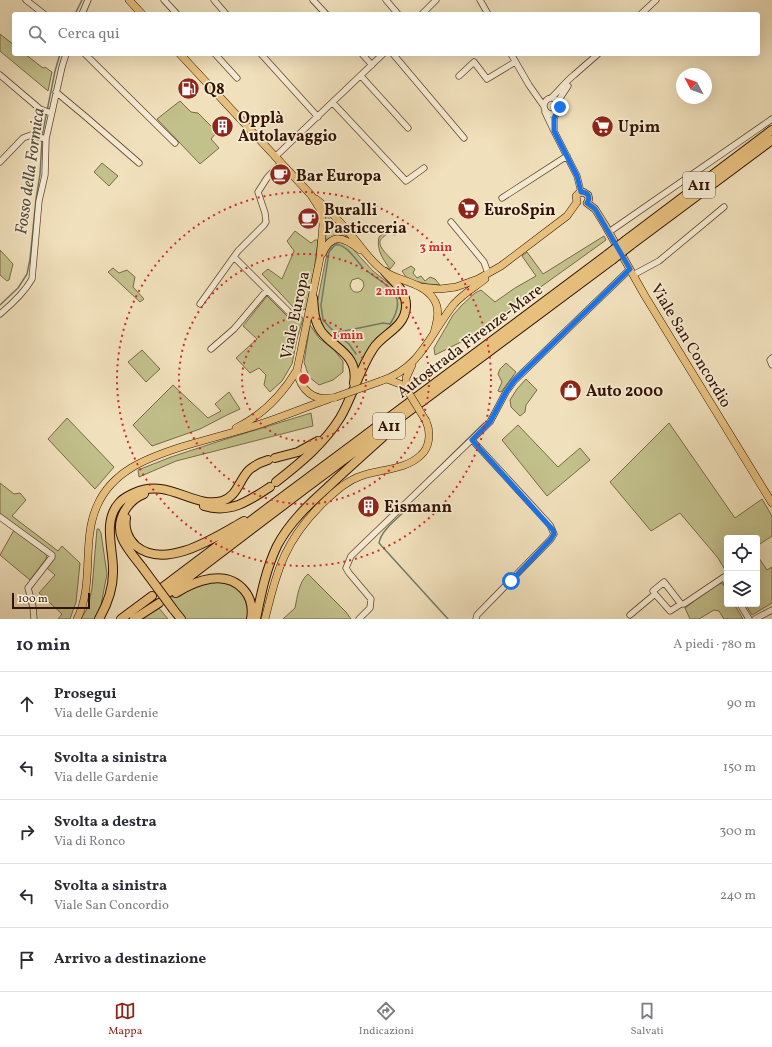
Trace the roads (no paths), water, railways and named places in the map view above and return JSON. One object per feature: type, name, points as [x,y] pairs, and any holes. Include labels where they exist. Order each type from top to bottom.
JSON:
[{"type":"highway","name":"Autostrada Firenze-Mare","points":[[167,592],[409,411],[610,257],[772,130]]},
{"type":"highway","name":"Autostrada Firenze-Mare","points":[[629,242],[772,140]]},
{"type":"highway","name":"Autostrada Firenze-Mare","points":[[167,592],[269,507],[610,257]]},
{"type":"highway","points":[[99,619],[106,605],[112,585],[113,566],[110,534],[112,516],[123,498],[158,493],[207,507],[227,508],[244,504],[300,463],[324,438],[340,418],[372,350],[380,340],[398,326],[405,313],[406,302],[404,293],[385,272]]},
{"type":"highway","points":[[313,298],[315,317],[318,326],[327,338],[346,354],[353,366],[354,382],[348,401]]},
{"type":"highway","points":[[256,619],[264,581],[269,567],[278,545],[289,527],[313,501],[409,411]]},
{"type":"highway","points":[[176,619],[140,568],[125,544],[121,534],[122,518],[133,497],[145,488],[156,488],[205,502],[222,501],[232,496],[250,469],[257,464],[298,452],[324,438]]},
{"type":"highway","points":[[133,497],[125,526],[132,542],[140,549],[152,554],[176,553],[196,546],[269,507]]},
{"type":"highway","points":[[167,592],[216,578],[228,580],[238,585],[248,596],[252,605],[251,619]]},
{"type":"highway","points":[[121,619],[156,600],[134,619]]},
{"type":"highway","points":[[171,610],[181,619]]},
{"type":"main road","points":[[129,0],[140,12]]},
{"type":"main road","name":"Viale Europa","points":[[182,56],[311,195],[330,212],[370,259]]},
{"type":"main road","points":[[581,192],[576,196],[577,202],[581,204],[587,203]]},
{"type":"main road","name":"Viale San Concordio","points":[[581,192],[585,192],[588,195],[589,199],[587,203],[595,209],[667,333],[772,504]]},
{"type":"main road","name":"Viale Europa","points":[[311,195],[320,209],[322,219],[320,258],[297,370],[300,383],[306,391],[319,397],[334,397],[384,380],[397,374],[412,363],[424,350],[454,304],[461,297],[567,216],[577,202]]},
{"type":"main road","name":"Viale Europa","points":[[320,258],[329,242],[340,238],[352,244],[385,272],[430,294],[437,306],[438,316],[434,333]]},
{"type":"main road","name":"Viale Europa","points":[[418,287],[440,289],[456,287],[472,282],[501,266]]},
{"type":"main road","points":[[407,390],[406,378],[412,363]]},
{"type":"main road","points":[[223,434],[254,418],[274,401],[297,370]]},
{"type":"main road","points":[[265,619],[282,560],[302,526],[327,499],[350,480],[364,474],[409,463],[421,455],[425,450],[428,441],[426,421],[407,390],[400,384],[384,380]]},
{"type":"main road","points":[[77,619],[82,610],[87,590],[89,544],[93,519],[97,506],[106,490],[124,472],[138,463],[162,454],[223,434],[254,426],[334,397]]},
{"type":"street","points":[[26,0],[41,12]]},
{"type":"street","points":[[83,12],[88,0]]},
{"type":"street","points":[[164,0],[175,12]]},
{"type":"street","points":[[214,0],[224,12]]},
{"type":"street","points":[[313,0],[324,12]]},
{"type":"street","points":[[386,0],[396,12]]},
{"type":"street","points":[[424,12],[436,0]]},
{"type":"street","points":[[480,0],[487,12]]},
{"type":"street","points":[[643,12],[656,0]]},
{"type":"street","points":[[0,314],[13,303],[32,279],[39,201],[45,175],[46,139],[65,56]]},
{"type":"street","points":[[87,56],[175,143]]},
{"type":"street","points":[[216,56],[237,78]]},
{"type":"street","points":[[263,56],[318,117]]},
{"type":"street","points":[[364,56],[372,65]]},
{"type":"street","points":[[200,304],[238,251],[266,222],[265,213],[258,192],[278,160],[318,117],[381,56]]},
{"type":"street","points":[[395,56],[464,138]]},
{"type":"street","name":"Viale San Concordio","points":[[512,56],[543,105],[554,131],[577,176],[581,192]]},
{"type":"street","points":[[558,101],[579,72],[596,56]]},
{"type":"street","points":[[459,76],[474,62],[487,79],[516,62]]},
{"type":"street","points":[[543,105],[579,72]]},
{"type":"street","points":[[0,75],[44,111],[51,113]]},
{"type":"street","points":[[361,76],[408,128]]},
{"type":"street","points":[[56,92],[86,116],[139,163]]},
{"type":"street","points":[[551,98],[558,101],[560,107],[554,118],[554,131]]},
{"type":"street","points":[[333,103],[406,181],[424,168]]},
{"type":"street","points":[[545,112],[552,115],[557,112]]},
{"type":"street","points":[[609,232],[772,119]]},
{"type":"street","points":[[0,162],[23,138],[31,135],[46,139]]},
{"type":"street","points":[[502,198],[567,156]]},
{"type":"street","points":[[359,619],[370,608],[370,599],[346,568],[351,556],[490,422],[506,392],[514,381],[632,272],[659,261],[724,207]]},
{"type":"street","points":[[451,222],[484,262],[488,273]]},
{"type":"street","points":[[234,257],[288,312]]},
{"type":"street","points":[[210,349],[234,329],[267,290]]},
{"type":"street","points":[[772,358],[770,360],[772,365]]},
{"type":"street","points":[[472,440],[550,525],[554,534],[551,539],[477,615],[476,619]]},
{"type":"street","points":[[0,517],[52,555],[28,588],[33,607],[34,619]]},
{"type":"street","points":[[655,594],[670,611],[680,604],[684,604],[724,578]]},
{"type":"street","points":[[630,615],[655,594],[653,592],[664,582],[680,604]]},
{"type":"street","points":[[742,607],[749,619]]},
{"type":"street","points":[[755,619],[772,610]]},
{"type":"waterway","name":"Fosso della Formica","points":[[76,12],[82,0]]},
{"type":"waterway","name":"Fosso della Formica","points":[[42,136],[59,56]]},
{"type":"waterway","name":"Fosso della Formica","points":[[0,305],[18,288],[27,274],[40,174],[42,140]]},
{"type":"waterway","points":[[356,354],[349,344],[335,333],[323,320],[321,305],[329,252],[335,245],[343,246],[347,249],[363,268]]},
{"type":"waterway","points":[[335,333],[383,323],[390,324],[398,306],[397,299],[389,287],[367,271]]},
{"type":"waterway","points":[[427,479],[484,423]]},
{"type":"waterway","points":[[407,509],[386,529],[380,538],[379,543],[448,619]]},
{"type":"place","name":"Q8","points":[[189,88]]},
{"type":"place","name":"Opplà Autolavaggio","points":[[222,126]]},
{"type":"place","name":"Upim","points":[[603,126]]},
{"type":"place","name":"Bar Europa","points":[[280,175]]},
{"type":"place","name":"EuroSpin","points":[[469,209]]},
{"type":"place","name":"Buralli Pasticceria","points":[[308,218]]},
{"type":"place","name":"Auto 2000","points":[[571,390]]},
{"type":"place","name":"Eismann","points":[[368,506]]}]
